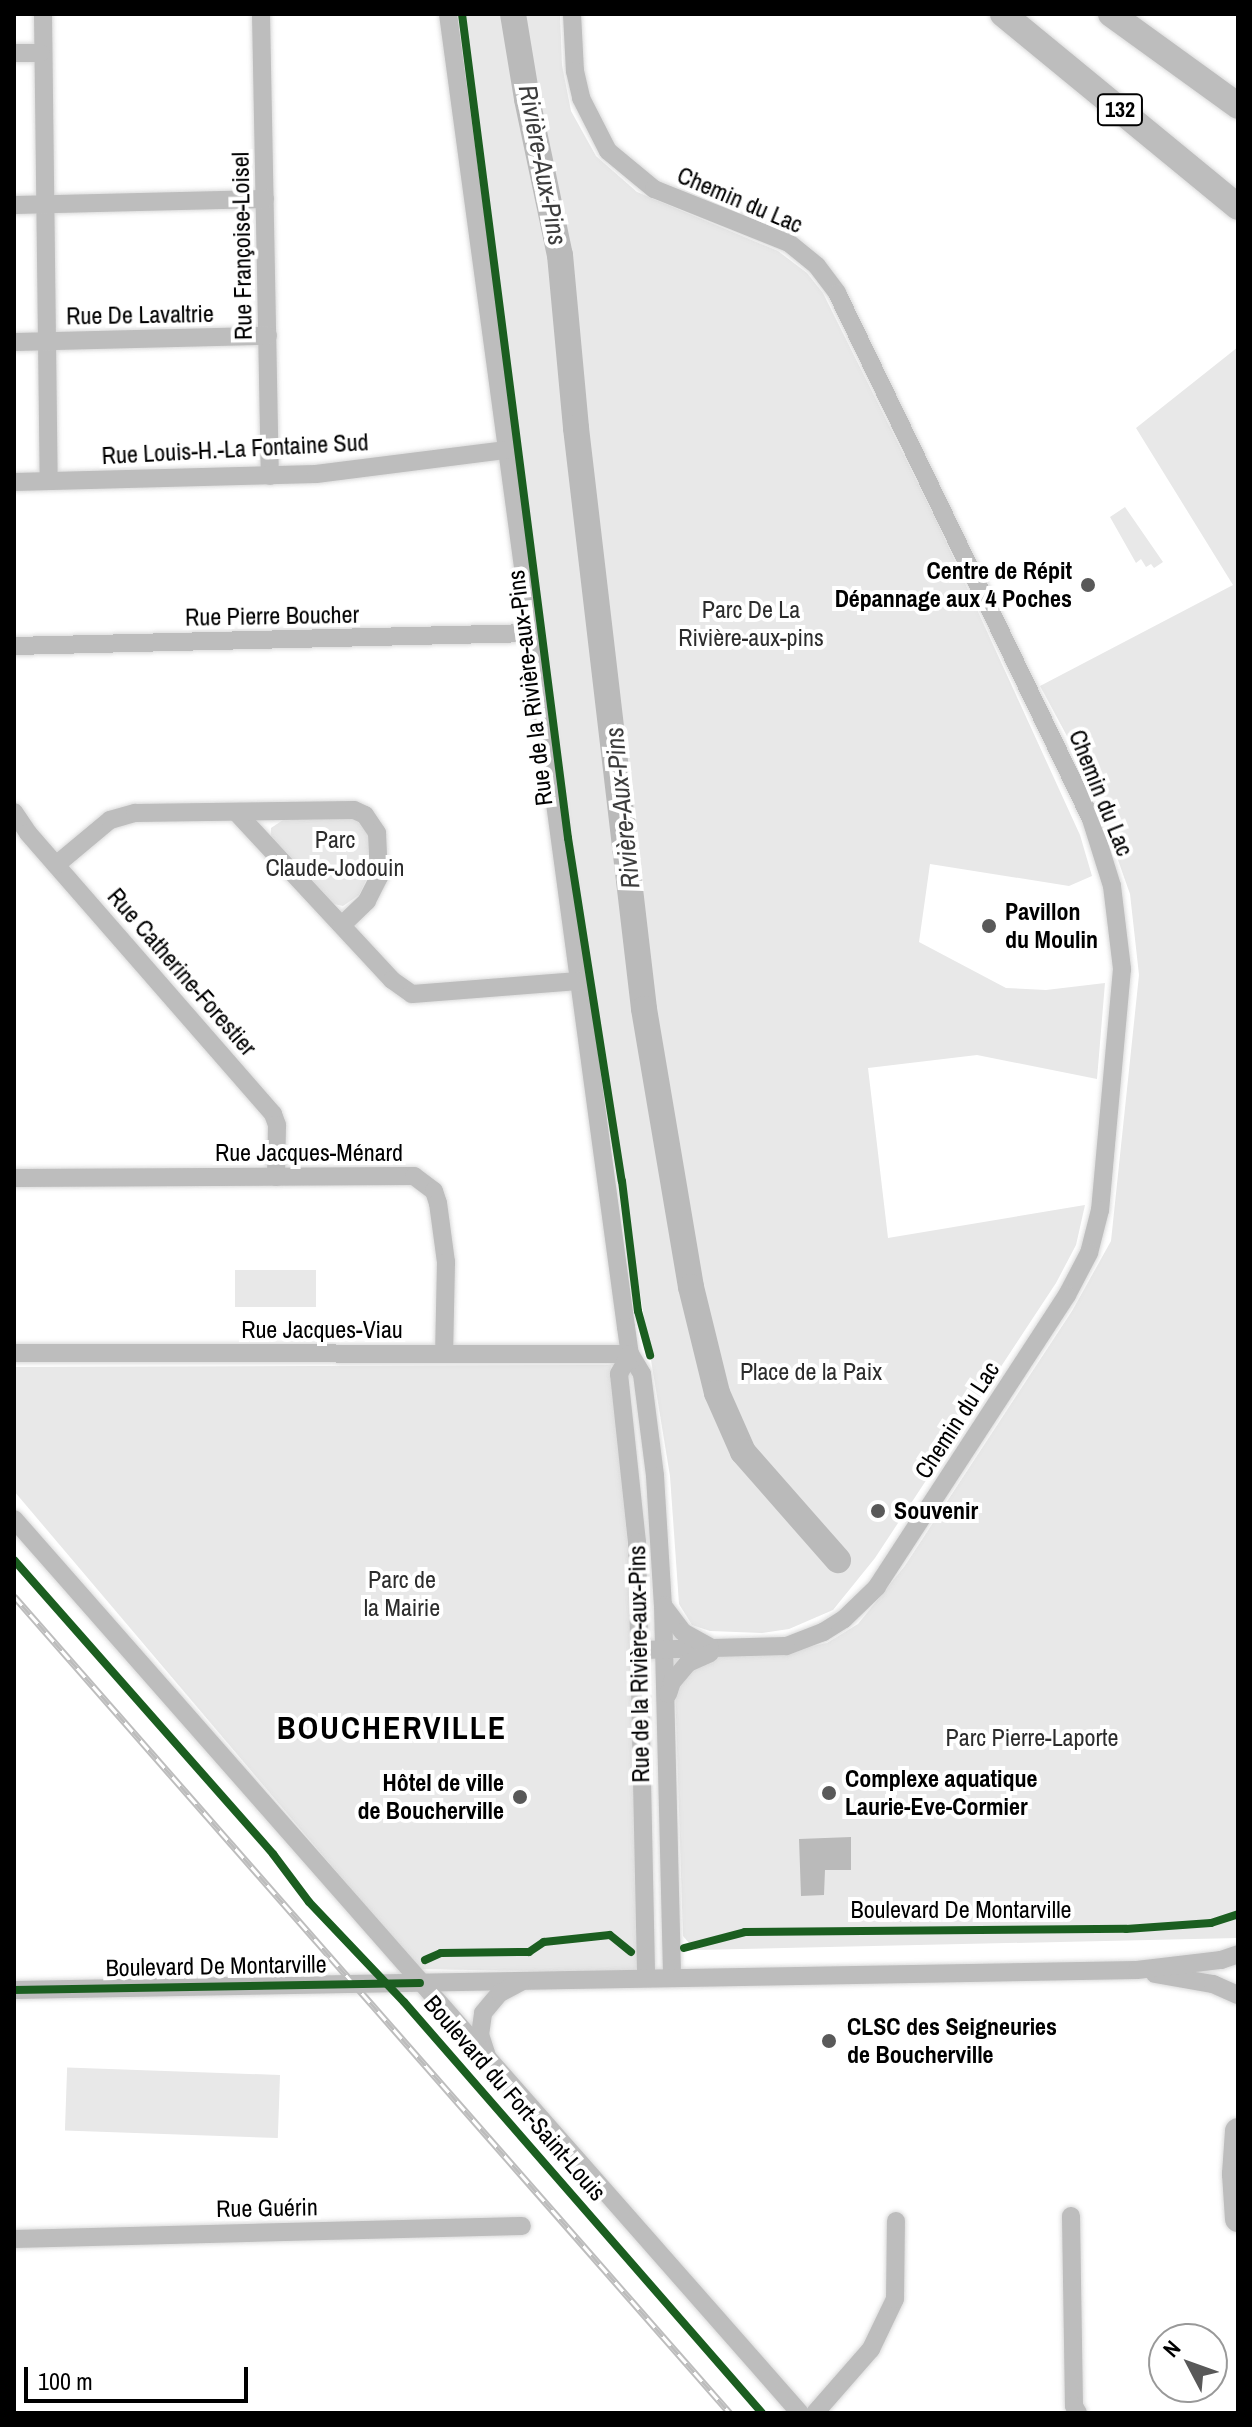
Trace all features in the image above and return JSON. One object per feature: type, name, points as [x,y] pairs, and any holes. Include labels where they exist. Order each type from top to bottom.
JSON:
[{"type":"highway","name":"132","points":[[1003,14],[1238,207]]},
{"type":"highway","points":[[1111,14],[1238,106]]},
{"type":"highway","points":[[1238,2131],[1235,2174],[1238,2219]]},
{"type":"street","points":[[43,14],[41,53],[49,481]]},
{"type":"street","name":"Rue Françoise-Loisel","points":[[261,14],[270,476]]},
{"type":"street","name":"Rue de la Rivière-aux-Pins","points":[[448,14],[630,1354],[644,1385],[657,1505],[663,1605],[672,1978]]},
{"type":"street","name":"Chemin du Lac","points":[[572,14],[575,71],[581,98],[608,151],[654,189],[789,243],[817,266],[837,293],[1087,811],[1112,886],[1119,935],[1120,1009],[1095,1238],[1083,1267],[868,1599],[844,1619],[804,1641],[768,1648],[641,1650]]},
{"type":"street","points":[[14,53],[41,53]]},
{"type":"street","points":[[14,205],[265,199]]},
{"type":"street","name":"Rue De Lavaltrie","points":[[14,342],[268,336]]},
{"type":"street","name":"Rue Louis-H.-La Fontaine Sud","points":[[14,482],[270,476],[506,450]]},
{"type":"street","name":"Rue Pierre Boucher","points":[[14,646],[531,633]]},
{"type":"street","points":[[56,865],[100,827],[122,816],[339,809],[365,815],[377,833],[379,877],[367,901],[342,925]]},
{"type":"street","name":"Rue Catherine-Forestier","points":[[14,812],[56,865],[273,1114],[277,1125],[276,1177]]},
{"type":"street","points":[[237,813],[392,980],[412,994],[578,981]]},
{"type":"street","name":"Rue Jacques-Ménard","points":[[14,1178],[414,1176],[425,1181],[434,1191],[438,1203],[446,1262],[444,1354]]},
{"type":"street","name":"Rue Jacques-Viau","points":[[14,1353],[630,1354]]},
{"type":"street","name":"Rue de la Rivière-aux-Pins","points":[[630,1354],[619,1374],[637,1542],[646,1978]]},
{"type":"street","name":"Boulevard du Fort-Saint-Louis","points":[[14,1519],[800,2413]]},
{"type":"street","name":"Chemin du Lac","points":[[663,1605],[691,1639],[721,1649]]},
{"type":"street","name":"Chemin du Lac","points":[[664,1708],[669,1689],[679,1672],[698,1657],[721,1649]]},
{"type":"street","name":"Boulevard De Montarville","points":[[14,1990],[1137,1970],[1221,1960],[1238,1954]]},
{"type":"street","name":"Boulevard De Montarville","points":[[1137,1970],[1213,1984],[1238,1995]]},
{"type":"street","points":[[490,2063],[480,2035],[483,2013],[500,1993],[523,1980]]},
{"type":"street","points":[[1071,2216],[1074,2406],[1078,2413]]},
{"type":"street","points":[[815,2413],[871,2349],[895,2299],[896,2221]]},
{"type":"street","name":"Rue Guérin","points":[[14,2239],[522,2226]]},
{"type":"green space","points":[[458,14],[560,14],[562,65],[571,111],[596,156],[637,192],[778,251],[807,273],[823,293],[937,522],[1080,835],[1092,876],[1069,886],[930,864],[919,942],[1006,988],[1046,990],[1105,983],[1097,1079],[977,1055],[868,1068],[888,1238],[1085,1205],[1076,1245],[1056,1283],[875,1558],[833,1610],[789,1629],[762,1633],[710,1631],[692,1625],[679,1604],[670,1476],[589,981],[538,631]]},
{"type":"green space","name":"Parc Pierre-Laporte","points":[[1238,347],[1238,1938],[695,1950],[683,1936],[674,1654],[792,1650],[827,1643],[858,1624],[904,1567],[1072,1311],[1111,1241],[1139,975],[1130,894],[1088,775],[1040,686],[1233,585],[1136,428]]},
{"type":"green space","points":[[1125,507],[1163,562],[1154,568],[1151,564],[1146,567],[1141,559],[1136,563],[1110,517]]},
{"type":"green space","name":"Parc Claude-Jodouin","points":[[352,819],[360,822],[368,835],[369,874],[359,895],[343,906],[334,904],[271,836],[271,828],[283,820]]},
{"type":"green space","points":[[235,1270],[316,1270],[316,1307],[235,1307]]},
{"type":"green space","name":"Parc de la Mairie","points":[[611,1365],[630,1570],[640,1973],[419,1969],[14,1491],[14,1367]]},
{"type":"green space","points":[[67,2068],[280,2075],[278,2138],[65,2131]]},
{"type":"shaded area","points":[[851,1837],[851,1870],[825,1870],[824,1895],[801,1896],[799,1839]]},
{"type":"waterway","name":"Rivière-Aux-Pins","points":[[513,14],[527,99],[560,255],[576,428],[644,1009],[691,1287],[717,1393],[743,1452],[838,1560]]},
{"type":"railway","points":[[14,1596],[730,2413]]},
{"type":"cycle path","points":[[462,14],[568,838],[622,1181],[638,1311],[650,1355]]},
{"type":"cycle path","points":[[14,1560],[273,1854],[309,1902],[404,2002],[762,2413]]},
{"type":"cycle path","points":[[684,1948],[745,1932],[1126,1929],[1211,1923],[1238,1914]]},
{"type":"cycle path","points":[[425,1960],[441,1953],[529,1952],[544,1942],[610,1935],[631,1952]]},
{"type":"cycle path","points":[[14,1990],[420,1983]]},
{"type":"place","name":"Centre de Répit Dépannage aux 4 Poches","points":[[1088,585]]},
{"type":"place","name":"Pavillon du Moulin","points":[[989,926]]},
{"type":"place","name":"Souvenir","points":[[878,1511]]},
{"type":"place","name":"Complexe aquatique Laurie-Eve-Cormier","points":[[829,1793]]},
{"type":"place","name":"Hôtel de ville de Boucherville","points":[[520,1797]]},
{"type":"place","name":"CLSC des Seigneuries de Boucherville","points":[[829,2041]]},
{"type":"district","name":"BOUCHERVILLE","points":[[392,1728]]},
{"type":"park label","name":"Parc De La Rivière-aux-pins","points":[[751,624]]},
{"type":"park label","name":"Place de la Paix","points":[[811,1372]]}]
